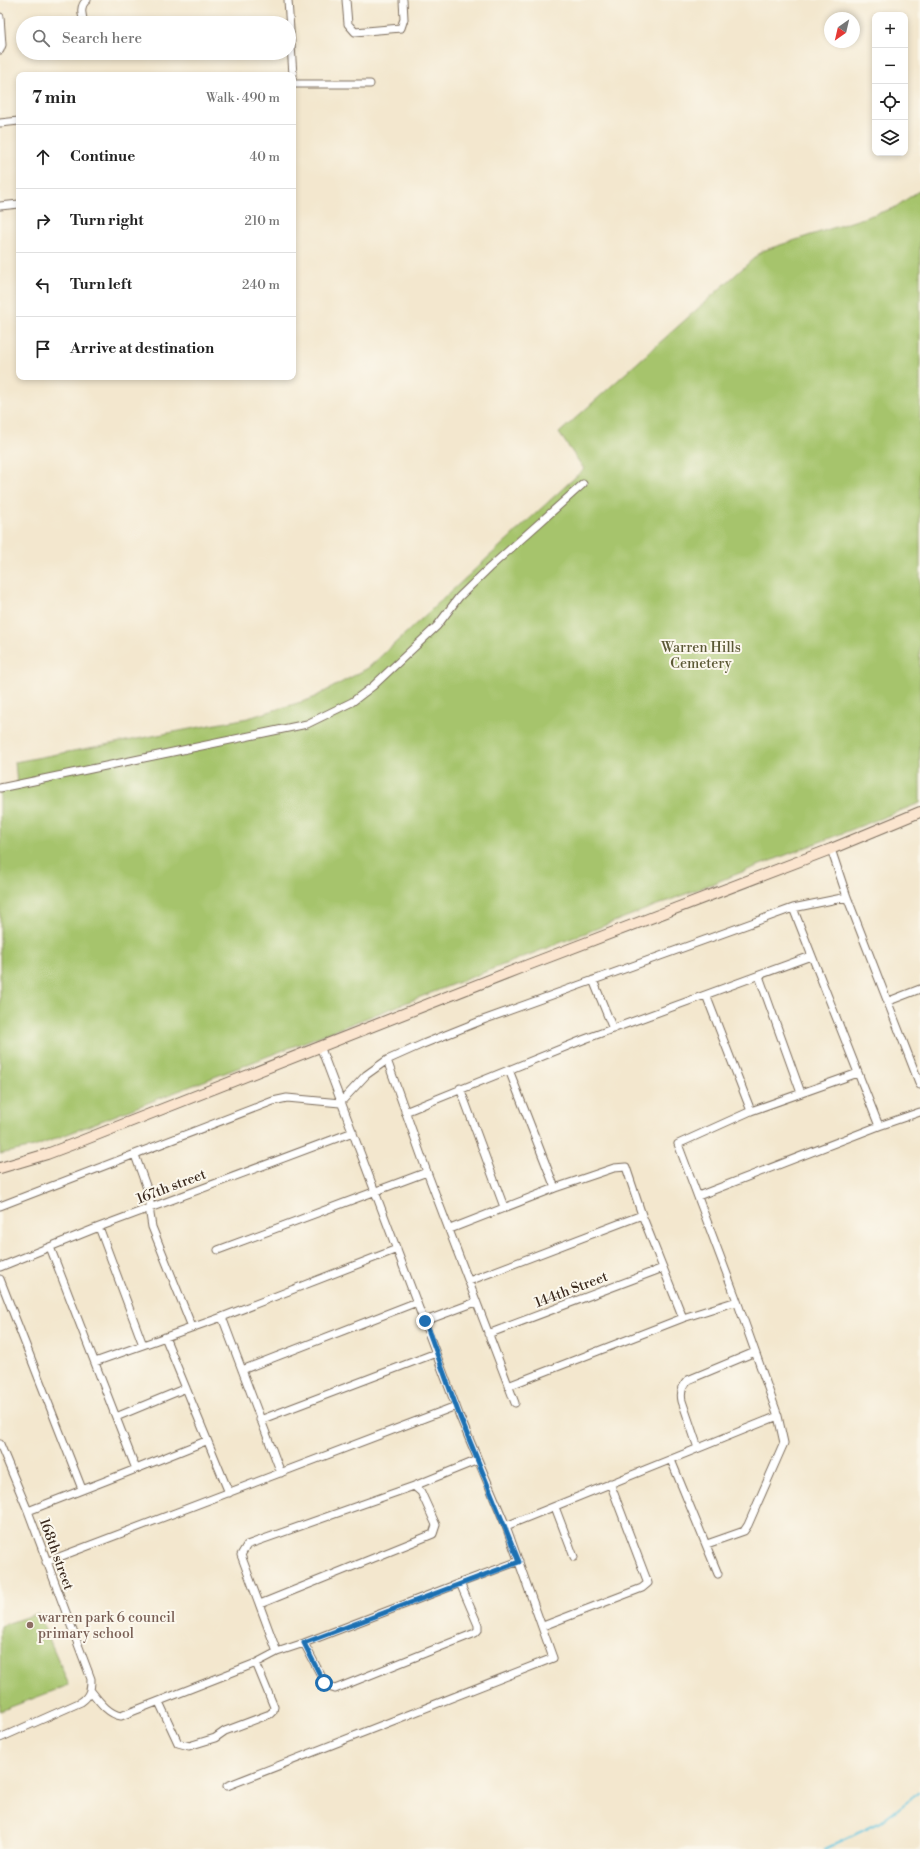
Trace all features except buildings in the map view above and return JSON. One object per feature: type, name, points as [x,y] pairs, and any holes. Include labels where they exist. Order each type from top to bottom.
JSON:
[{"type":"street","points":[[82,16],[81,11],[84,2],[87,0]]},
{"type":"street","points":[[288,0],[289,16]]},
{"type":"street","points":[[346,0],[348,24],[355,32],[401,28],[404,19],[403,0]]},
{"type":"street","points":[[0,17],[2,45],[0,50]]},
{"type":"street","points":[[292,60],[293,72]]},
{"type":"street","points":[[296,83],[370,84]]},
{"type":"street","points":[[0,122],[16,121]]},
{"type":"street","points":[[0,206],[16,204]]},
{"type":"street","points":[[0,788],[307,724],[330,714],[352,702],[397,665],[437,626],[459,597],[583,484]]},
{"type":"street","points":[[0,1168],[76,1143],[320,1046],[831,849],[920,812]]},
{"type":"street","points":[[831,849],[847,897],[889,1001],[920,1085]]},
{"type":"street","points":[[340,1103],[366,1074],[387,1060],[423,1044],[593,980],[792,908],[847,897]]},
{"type":"street","points":[[792,908],[879,1126]]},
{"type":"street","points":[[405,1112],[460,1088],[613,1029],[706,996],[811,956]]},
{"type":"street","points":[[759,976],[801,1093]]},
{"type":"street","points":[[593,980],[613,1029]]},
{"type":"street","points":[[889,1001],[920,990]]},
{"type":"street","points":[[706,996],[751,1111]]},
{"type":"street","points":[[226,1786],[553,1658],[543,1626],[506,1526],[456,1406],[425,1321],[416,1302],[376,1191],[340,1103],[320,1046]]},
{"type":"street","points":[[387,1060],[427,1172],[450,1229],[514,1403]]},
{"type":"street","points":[[510,1070],[555,1188]]},
{"type":"street","points":[[707,1544],[744,1531],[784,1443],[778,1416],[737,1301],[678,1144],[751,1111],[858,1073]]},
{"type":"street","points":[[460,1088],[504,1207]]},
{"type":"street","points":[[0,1206],[281,1099],[305,1099],[340,1103]]},
{"type":"street","points":[[698,1196],[879,1126],[920,1112]]},
{"type":"street","name":"167th street","points":[[0,1267],[99,1227],[353,1132]]},
{"type":"street","points":[[135,1155],[148,1190],[152,1227],[192,1327]]},
{"type":"street","points":[[450,1229],[555,1188],[614,1168],[626,1168],[642,1215],[683,1318]]},
{"type":"street","points":[[218,1250],[427,1172]]},
{"type":"street","points":[[469,1281],[642,1215]]},
{"type":"street","points":[[99,1227],[143,1345]]},
{"type":"street","points":[[50,1247],[136,1469]]},
{"type":"street","points":[[95,1362],[166,1338],[397,1249]]},
{"type":"street","name":"144th Street","points":[[488,1334],[663,1268]]},
{"type":"street","points":[[0,1279],[82,1489]]},
{"type":"street","points":[[508,1386],[683,1318],[737,1301]]},
{"type":"street","points":[[242,1370],[416,1302]]},
{"type":"street","points":[[425,1321],[476,1302]]},
{"type":"street","points":[[222,1317],[281,1473]]},
{"type":"street","points":[[166,1338],[206,1441],[229,1493]]},
{"type":"street","points":[[698,1448],[680,1395],[683,1386],[688,1380],[755,1352]]},
{"type":"street","points":[[260,1420],[436,1353]]},
{"type":"street","points":[[116,1418],[186,1388]]},
{"type":"street","points":[[46,1562],[456,1406]]},
{"type":"street","points":[[506,1526],[778,1416]]},
{"type":"street","points":[[28,1511],[206,1441]]},
{"type":"street","name":"168th street","points":[[0,1444],[28,1511],[91,1679],[91,1691]]},
{"type":"street","points":[[277,1652],[242,1555],[248,1545],[414,1486],[478,1460]]},
{"type":"street","points":[[671,1460],[707,1544],[718,1574]]},
{"type":"street","points":[[543,1626],[642,1588],[648,1583],[610,1483]]},
{"type":"street","points":[[260,1604],[433,1534],[436,1525],[421,1492],[414,1486]]},
{"type":"street","points":[[555,1507],[574,1557]]},
{"type":"street","points":[[0,1738],[75,1705],[84,1700],[91,1691],[114,1715],[121,1716],[256,1663],[277,1652],[519,1562]]},
{"type":"street","points":[[304,1643],[324,1683],[335,1689],[475,1633],[478,1630],[478,1625],[460,1583]]},
{"type":"street","points":[[159,1702],[178,1743],[189,1746],[215,1738],[225,1731],[270,1714],[273,1711],[274,1708],[256,1663]]},
{"type":"green space","name":"Warren Hills Cemetery","points":[[920,190],[920,803],[34,1147],[0,1154],[0,788],[17,785],[15,762],[248,718],[311,699],[368,668],[584,469],[559,433],[762,251],[894,208]]},
{"type":"green space","points":[[38,1613],[69,1685],[0,1711],[0,1626]]},
{"type":"waterway","points":[[824,1849],[881,1822],[920,1792]]},
{"type":"place","name":"warren park 6 council primary school","points":[[30,1625]]},
{"type":"route","points":[[324,1683],[304,1643],[519,1562],[506,1526],[460,1417],[425,1321]]}]
